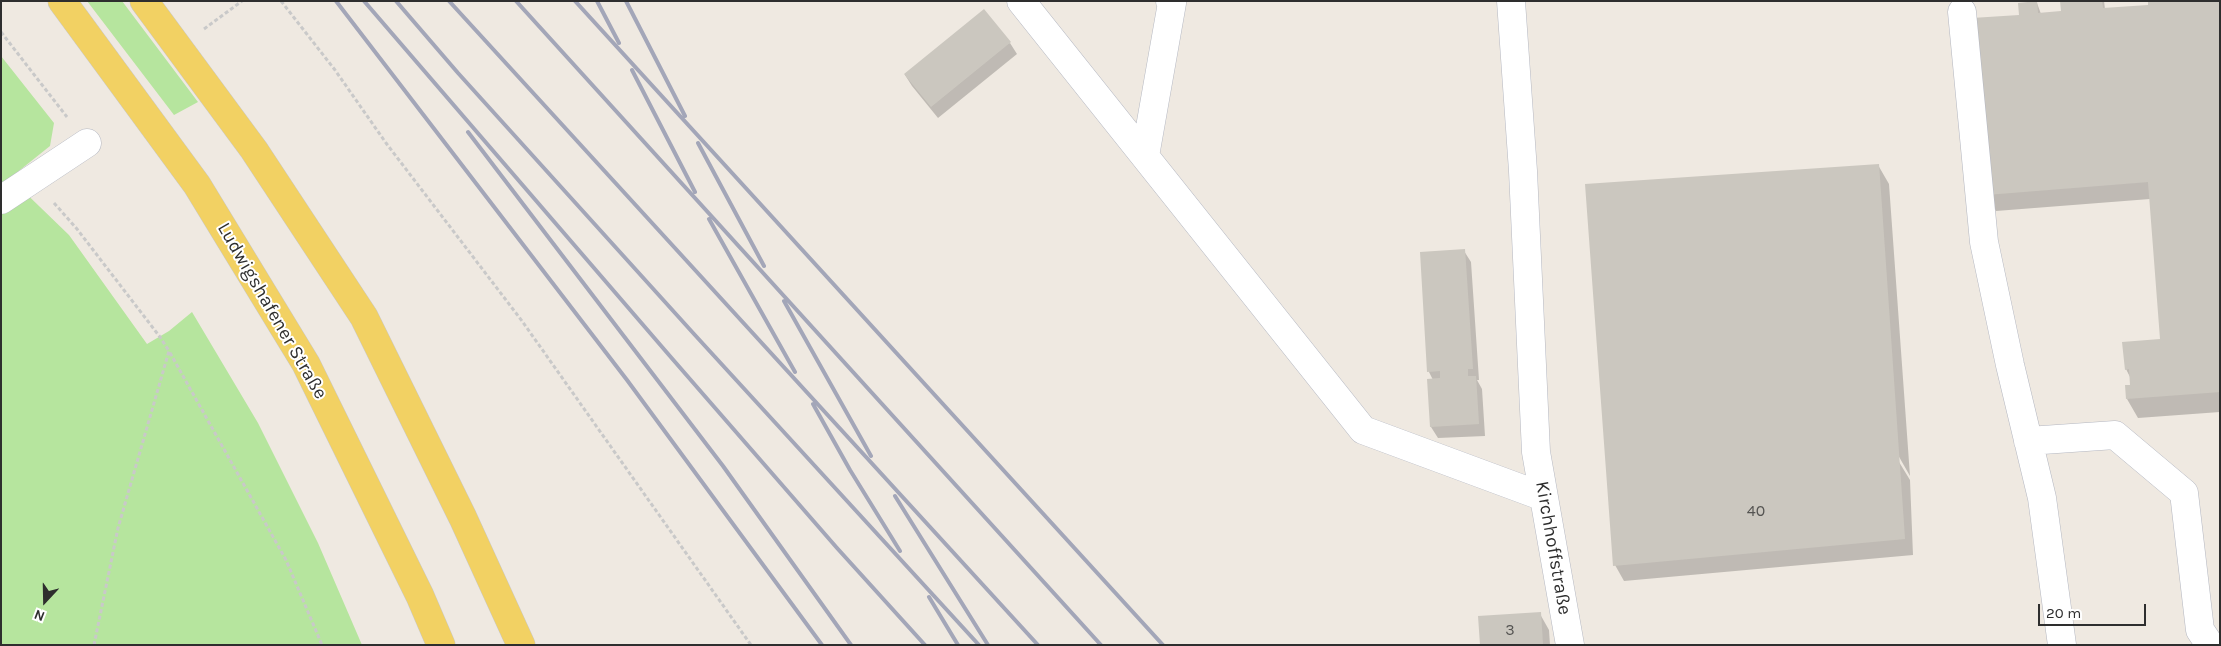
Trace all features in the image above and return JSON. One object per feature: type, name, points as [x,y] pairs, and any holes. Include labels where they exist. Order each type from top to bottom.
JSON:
[{"type":"main road","name":"Ludwigshafener Straße","points":[[62,1],[197,185],[306,364],[420,596],[441,645]]},
{"type":"main road","points":[[144,1],[254,150],[364,317],[463,518],[521,645]]},
{"type":"street","points":[[1021,1],[1364,430],[1544,497]]},
{"type":"street","points":[[1145,156],[1172,3],[1170,1]]},
{"type":"street","name":"Kirchhoffstraße","points":[[1511,1],[1523,171],[1536,452],[1570,645]]},
{"type":"street","points":[[1962,12],[1984,242],[2010,366],[2042,498],[2062,645]]},
{"type":"street","points":[[1,200],[87,144]]},
{"type":"street","points":[[2028,441],[2115,435],[2184,492],[2200,630],[2210,645]]},
{"type":"path","points":[[180,48],[242,1]]},
{"type":"path","points":[[281,1],[335,70],[386,143],[522,321],[751,645]]},
{"type":"path","points":[[1,32],[87,144]]},
{"type":"path","points":[[32,180],[77,229],[160,336],[286,560],[322,645]]},
{"type":"path","points":[[94,645],[118,528],[169,351]]},
{"type":"green space","points":[[87,1],[122,1],[198,102],[174,115]]},
{"type":"green space","points":[[1,56],[54,123],[50,146],[10,178],[69,235],[147,344],[169,331],[192,312],[258,423],[318,543],[362,645],[1,645]]},
{"type":"building","points":[[2037,1],[2038,13],[2061,11],[2060,1],[2102,1],[2103,8],[2148,5],[2148,1],[2220,1],[2220,392],[2126,399],[2125,385],[2130,385],[2129,369],[2125,370],[2122,342],[2160,339],[2148,182],[1986,195],[1972,18],[2019,15],[2018,3]]},
{"type":"building","points":[[984,9],[1011,42],[931,107],[904,74]]},
{"type":"building","points":[[1879,164],[1905,539],[1613,566],[1585,184]]},
{"type":"building","points":[[1465,249],[1473,369],[1468,369],[1468,376],[1476,376],[1479,424],[1430,427],[1427,379],[1440,378],[1440,371],[1427,372],[1420,252]]},
{"type":"building","points":[[1541,612],[1543,645],[1480,645],[1478,616]]},
{"type":"railway","points":[[336,1],[627,380],[822,645]]},
{"type":"railway","points":[[364,1],[837,548],[925,645]]},
{"type":"railway","points":[[396,1],[458,73],[694,334],[979,645]]},
{"type":"railway","points":[[449,1],[1038,645]]},
{"type":"railway","points":[[516,1],[1101,645]]},
{"type":"railway","points":[[575,1],[1163,645]]},
{"type":"railway","points":[[597,1],[619,43]]},
{"type":"railway","points":[[626,1],[685,116]]},
{"type":"railway","points":[[632,70],[695,192]]},
{"type":"railway","points":[[468,132],[723,466],[851,645]]},
{"type":"railway","points":[[698,143],[764,266]]},
{"type":"railway","points":[[709,219],[795,372]]},
{"type":"railway","points":[[784,301],[871,456]]},
{"type":"railway","points":[[813,404],[850,470],[900,551]]},
{"type":"railway","points":[[895,496],[988,645]]},
{"type":"railway","points":[[929,597],[958,645]]}]
